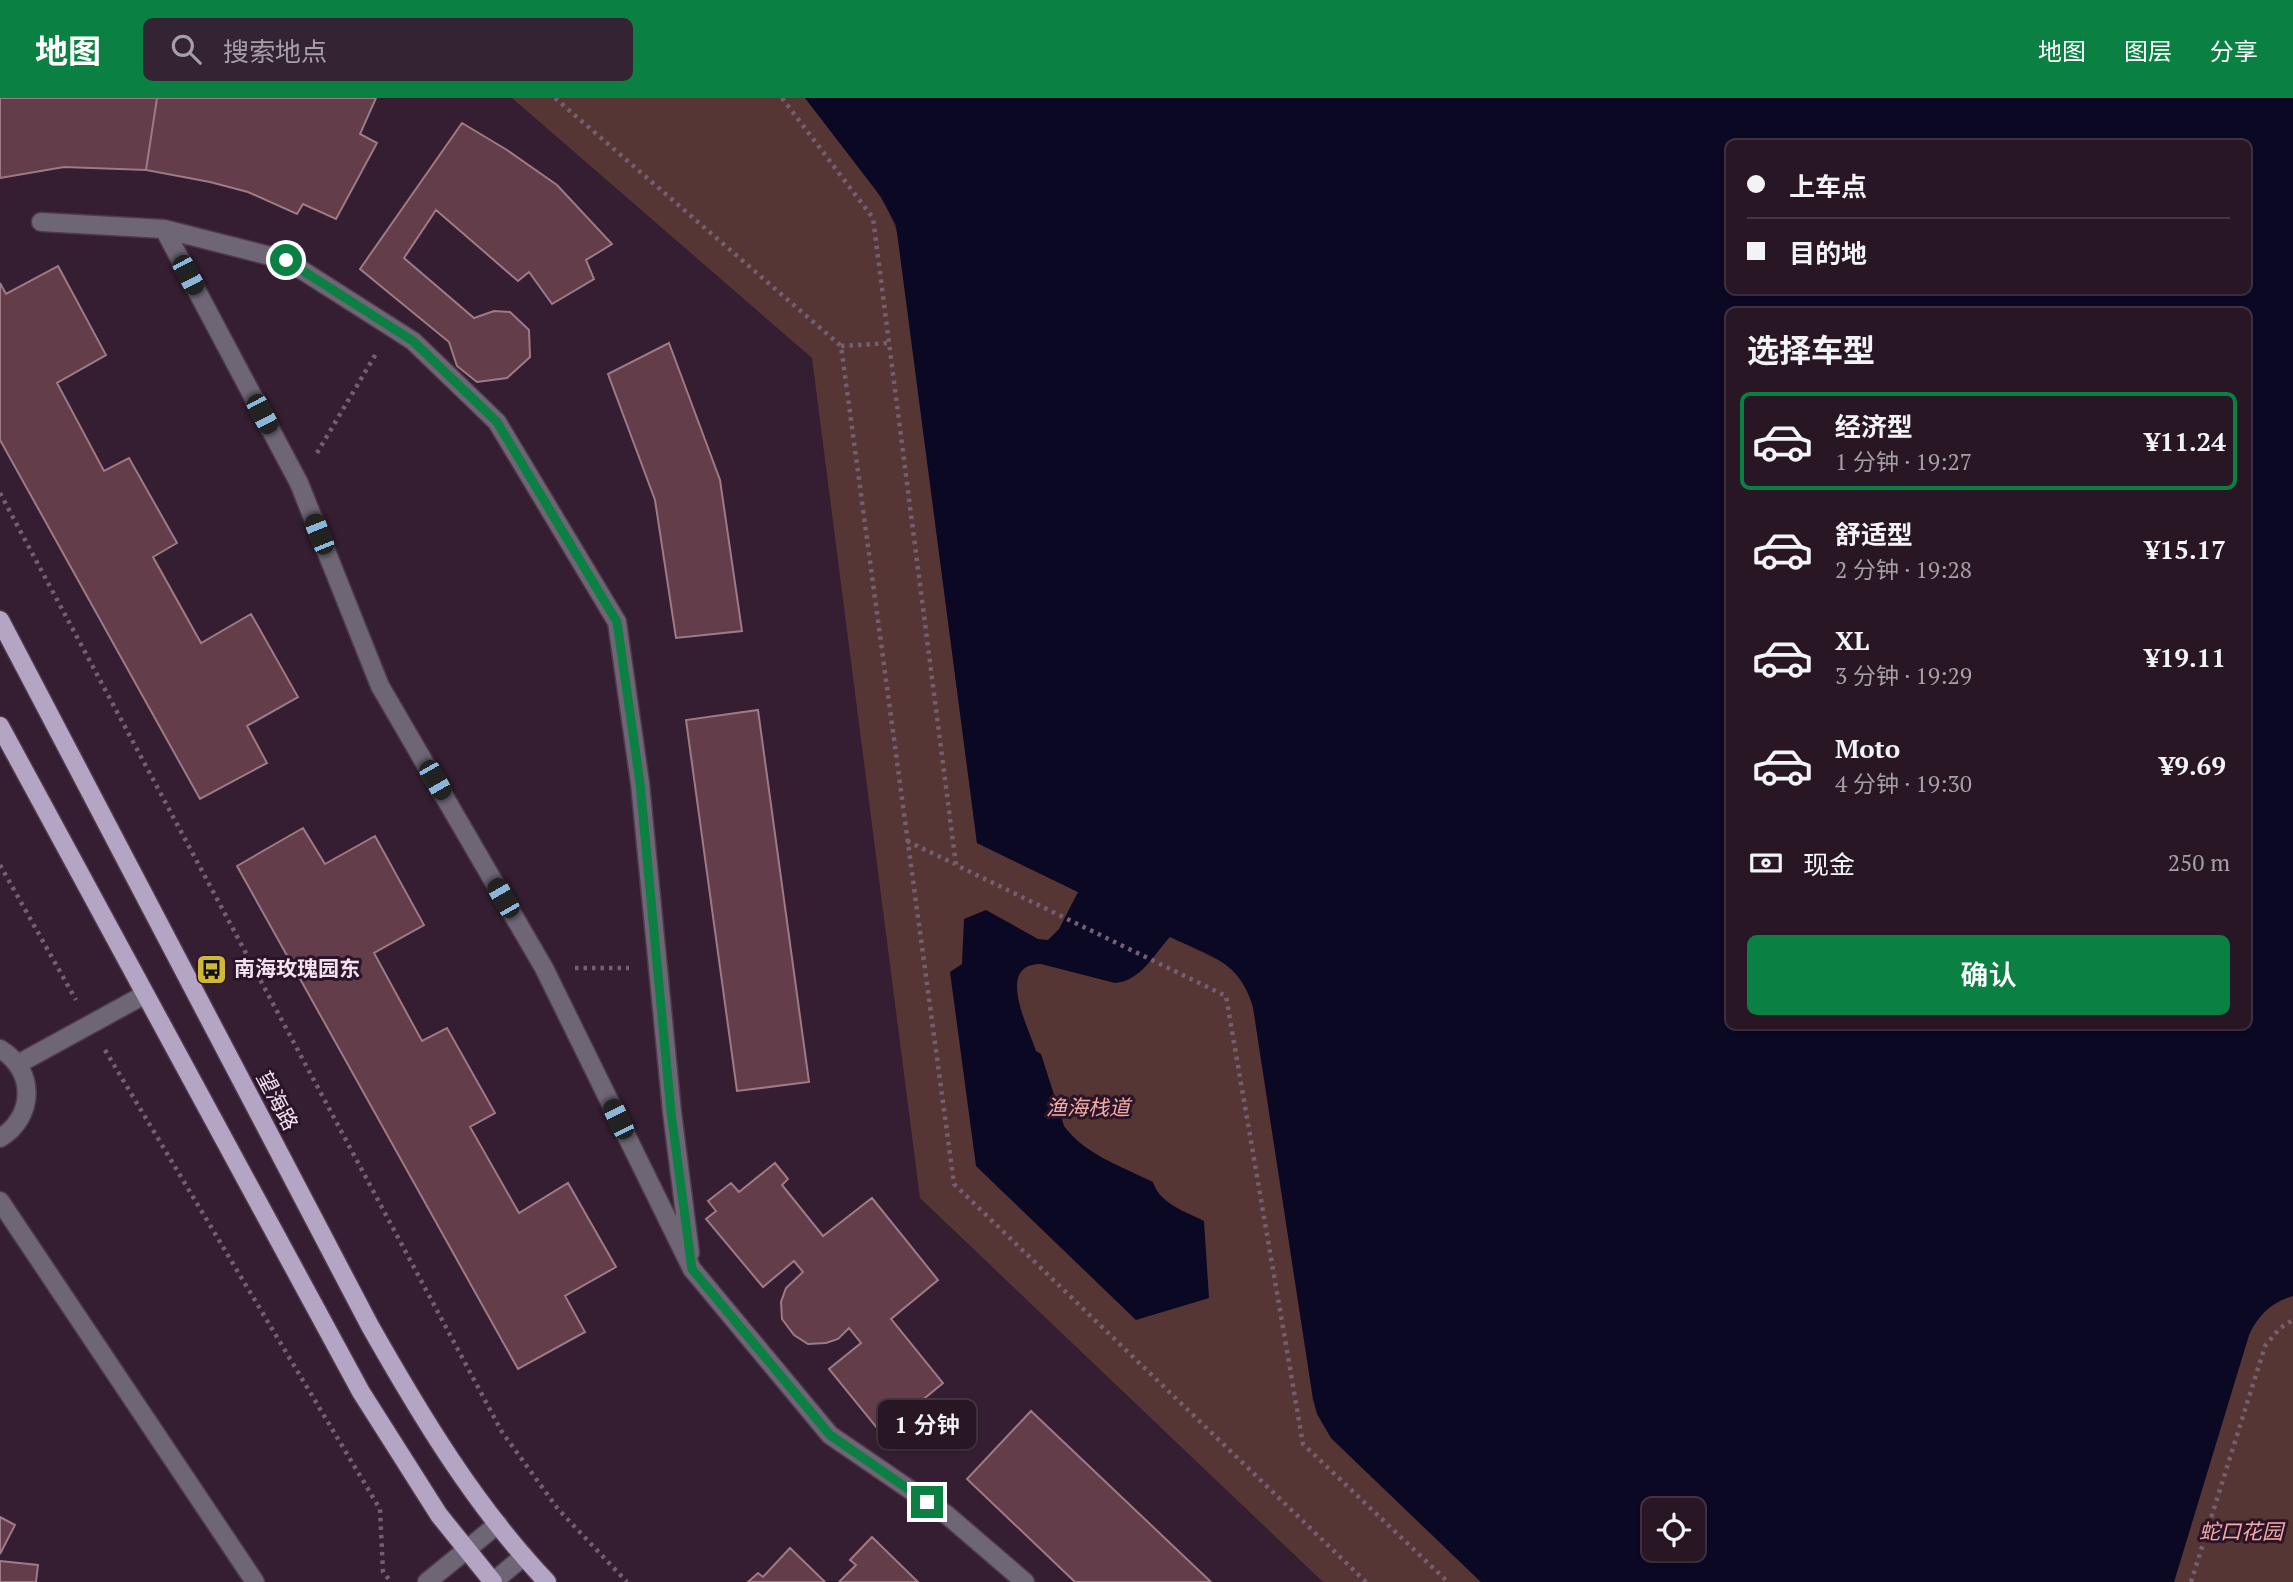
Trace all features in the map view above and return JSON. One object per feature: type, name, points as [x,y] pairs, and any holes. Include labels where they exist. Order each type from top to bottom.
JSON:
[{"type":"main road","name":"望海路","points":[[0,620],[370,1326],[431,1430],[471,1489],[547,1582]]},
{"type":"main road","points":[[0,726],[360,1392],[417,1483],[493,1582]]},
{"type":"street","points":[[41,222],[164,229],[286,260],[413,341],[497,422],[617,622],[640,783],[671,1112],[692,1269]]},
{"type":"street","points":[[164,229],[299,483],[380,686],[544,968],[692,1269],[830,1435],[947,1515],[1025,1582]]},
{"type":"street","points":[[18,1064],[144,995]]},
{"type":"street","points":[[0,1049],[18,1064],[26,1081],[28,1099],[22,1117],[11,1131],[0,1138]]},
{"type":"street","points":[[0,1201],[255,1582]]},
{"type":"street","points":[[427,1582],[498,1524]]},
{"type":"street","points":[[493,1582],[524,1556]]},
{"type":"path","points":[[555,98],[841,346],[954,1184],[1366,1582]]},
{"type":"path","points":[[782,98],[873,218],[956,865]]},
{"type":"path","points":[[299,483],[392,327]]},
{"type":"path","points":[[841,346],[889,343]]},
{"type":"path","points":[[0,493],[502,1432],[558,1509],[627,1582]]},
{"type":"path","points":[[907,841],[1226,996],[1303,1444],[1447,1582]]},
{"type":"path","points":[[0,865],[90,1024],[380,1509],[383,1572],[391,1582]]},
{"type":"path","points":[[544,968],[658,968]]},
{"type":"path","points":[[2191,1582],[2266,1346],[2280,1328],[2293,1320]]},
{"type":"green space","name":"渔海栈道","points":[[512,98],[805,98],[873,185],[894,223],[899,240],[977,843],[1228,965],[1241,979],[1253,1007],[1313,1399],[1331,1438],[1481,1582],[1323,1582],[920,1198],[812,358]]},
{"type":"green space","name":"蛇口花园","points":[[2293,1296],[2293,1582],[2174,1582],[2249,1335],[2266,1310]]},
{"type":"water","points":[[805,98],[2293,98],[2293,1296],[2266,1310],[2249,1335],[2174,1582],[1481,1582],[1331,1438],[1317,1414],[1253,1007],[1247,991],[1231,969],[1210,955],[1170,937],[1140,972],[1124,981],[1115,983],[1041,964],[1027,967],[1020,974],[1017,985],[1022,1012],[1036,1051],[1041,1054],[1064,1126],[1072,1136],[1093,1152],[1153,1182],[1167,1201],[1204,1221],[1209,1298],[1136,1320],[976,1166],[950,972],[962,964],[964,919],[986,910],[1038,939],[1048,940],[1059,929],[1078,892],[977,843],[896,225],[881,197]]},
{"type":"building","points":[[0,98],[157,98],[146,170],[64,167],[0,178]]},
{"type":"building","points":[[157,98],[376,98],[360,134],[377,143],[336,219],[303,204],[297,214],[248,192],[146,170]]},
{"type":"building","points":[[462,123],[557,185],[612,244],[586,260],[594,279],[552,304],[529,272],[518,281],[436,210],[404,258],[474,318],[494,311],[510,312],[529,330],[530,357],[507,378],[477,382],[457,366],[449,342],[360,269]]},
{"type":"building","points":[[58,266],[106,355],[57,383],[104,471],[129,458],[177,543],[153,557],[201,643],[251,614],[298,697],[247,726],[267,763],[200,799],[0,440],[0,283],[6,294]]},
{"type":"building","points":[[669,343],[720,480],[742,631],[676,638],[655,500],[608,374]]},
{"type":"building","points":[[758,710],[809,1082],[737,1091],[686,720]]},
{"type":"building","points":[[303,828],[325,864],[375,836],[424,925],[374,953],[422,1041],[447,1028],[495,1113],[470,1127],[519,1213],[568,1183],[616,1267],[565,1296],[585,1332],[518,1369],[237,866]]},
{"type":"building","points":[[775,1163],[788,1179],[782,1185],[823,1236],[872,1198],[938,1280],[891,1319],[943,1383],[914,1407],[920,1415],[897,1433],[891,1426],[881,1433],[829,1369],[861,1343],[849,1328],[838,1339],[808,1344],[794,1335],[782,1319],[781,1302],[786,1288],[803,1272],[794,1261],[763,1287],[706,1219],[716,1211],[708,1201],[731,1183],[739,1192]]},
{"type":"building","points":[[1031,1411],[1211,1582],[1075,1582],[967,1479]]},
{"type":"building","points":[[0,1517],[15,1525],[0,1554]]},
{"type":"building","points":[[872,1537],[918,1582],[839,1582],[856,1565],[850,1560]]},
{"type":"building","points":[[790,1548],[825,1582],[748,1582],[758,1573],[763,1577]]},
{"type":"building","points":[[0,1561],[38,1565],[36,1582],[0,1582]]},
{"type":"place","name":"南海玫瑰园东","points":[[211,969]]},
{"type":"route","points":[[286,260],[413,341],[497,422],[617,622],[640,783],[671,1112],[692,1269],[830,1435],[927,1502]]}]
